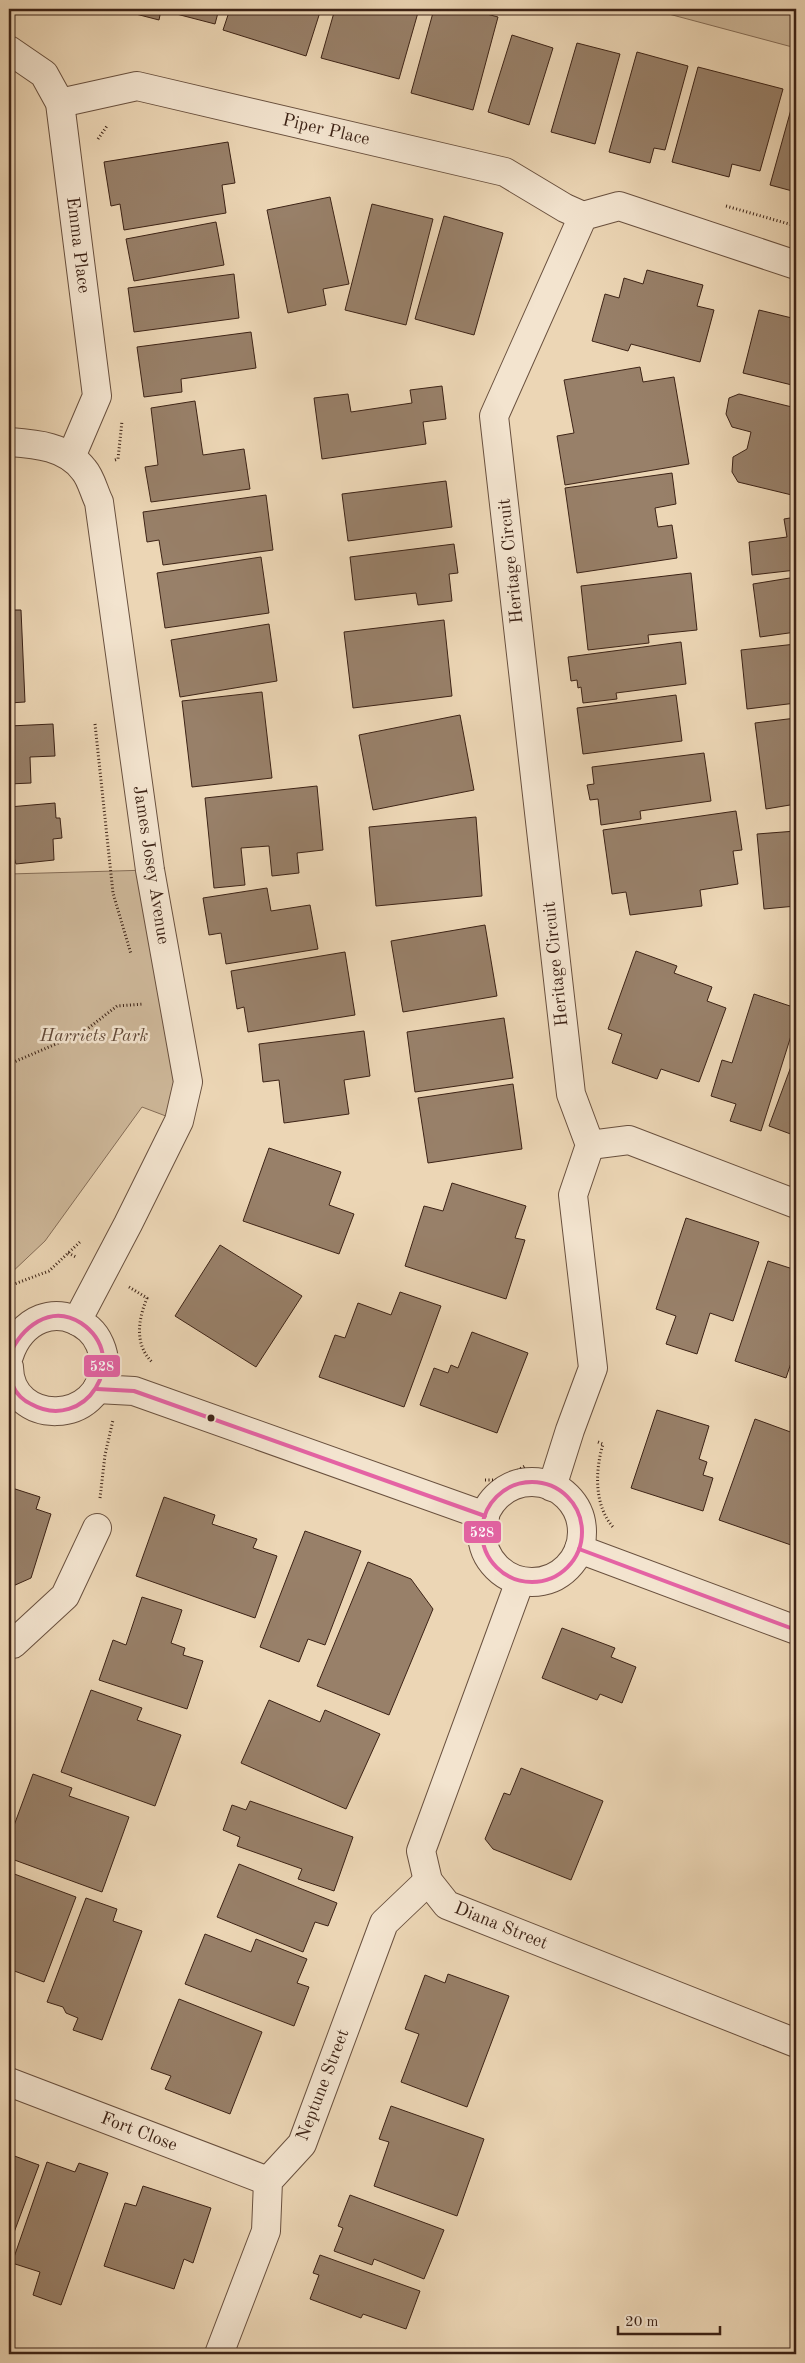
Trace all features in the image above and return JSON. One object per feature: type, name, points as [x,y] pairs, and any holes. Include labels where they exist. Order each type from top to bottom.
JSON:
[{"type":"street","name":"Emma Place","points":[[9,50],[44,74],[60,103],[97,396],[79,465]]},
{"type":"street","name":"Piper Place","points":[[60,103],[137,86],[505,172],[565,208],[583,216]]},
{"type":"street","points":[[583,216],[619,206],[796,265]]},
{"type":"street","name":"Heritage Circuit","points":[[583,216],[494,416],[571,1094],[590,1145]]},
{"type":"street","points":[[9,442],[43,445],[79,465]]},
{"type":"street","name":"James Josey Avenue","points":[[77,1321],[179,1121],[188,1082],[150,870],[99,502],[79,465]]},
{"type":"street","points":[[552,1487],[570,1430],[594,1368],[573,1195],[590,1145],[629,1140],[796,1204]]},
{"type":"street","points":[[9,1356],[13,1343],[21,1331],[34,1322],[47,1317],[62,1316],[77,1321],[90,1330],[99,1343],[104,1358],[104,1374],[97,1389],[87,1401],[72,1410],[56,1412],[40,1409],[26,1401],[15,1389],[9,1374],[9,1367]]},
{"type":"street","points":[[97,1389],[134,1391],[485,1516]]},
{"type":"street","points":[[536,1483],[552,1487],[565,1495],[578,1513],[582,1534],[579,1549],[572,1562],[561,1572],[548,1579],[534,1582],[520,1581],[504,1574],[492,1563],[484,1548],[482,1532],[485,1516],[493,1501],[505,1490],[520,1484],[536,1483]]},
{"type":"street","points":[[11,1643],[65,1596],[97,1528]]},
{"type":"street","points":[[579,1549],[796,1630]]},
{"type":"street","name":"Diana Street","points":[[520,1581],[421,1851],[428,1881],[447,1904],[796,2042]]},
{"type":"street","name":"Neptune Street","points":[[268,2182],[302,2144],[384,1923],[428,1881]]},
{"type":"street","name":"Fort Close","points":[[9,2082],[268,2182]]},
{"type":"street","points":[[219,2354],[266,2232],[268,2182]]},
{"type":"path","points":[[98,143],[98,137],[109,123]]},
{"type":"path","points":[[723,205],[796,226]]},
{"type":"path","points":[[79,465],[118,459],[123,417]]},
{"type":"path","points":[[95,717],[113,893],[132,958]]},
{"type":"path","points":[[142,994],[148,1013]]},
{"type":"path","points":[[9,1064],[82,1033],[117,1006],[145,1004]]},
{"type":"path","points":[[9,1286],[49,1271],[84,1238]]},
{"type":"path","points":[[68,1253],[147,1298],[139,1319],[141,1340],[146,1357],[156,1366]]},
{"type":"path","points":[[97,1528],[105,1455],[112,1422],[134,1391],[146,1357]]},
{"type":"path","points":[[570,1430],[603,1444],[598,1463],[599,1496],[606,1519],[616,1530]]},
{"type":"path","points":[[479,1481],[501,1480],[529,1464]]},
{"type":"green space","points":[[650,9],[796,9],[796,48]]},
{"type":"green space","name":"Harriets Park","points":[[150,870],[179,1121],[142,1107],[45,1241],[9,1275],[9,874]]},
{"type":"building","points":[[129,9],[219,9],[215,24],[161,10],[159,20],[128,12]]},
{"type":"building","points":[[230,9],[321,9],[306,56],[223,30]]},
{"type":"building","points":[[335,9],[419,9],[399,79],[321,58]]},
{"type":"building","points":[[434,9],[468,9],[498,17],[473,110],[411,93]]},
{"type":"building","points":[[512,35],[553,48],[529,125],[488,112]]},
{"type":"building","points":[[577,43],[620,54],[595,144],[551,132]]},
{"type":"building","points":[[637,52],[688,66],[665,150],[654,148],[650,163],[609,152]]},
{"type":"building","points":[[698,67],[783,89],[760,171],[732,164],[729,177],[672,162]]},
{"type":"building","points":[[796,95],[796,192],[770,185]]},
{"type":"building","points":[[228,142],[235,183],[222,185],[226,213],[124,230],[120,204],[111,206],[104,162]]},
{"type":"building","points":[[330,197],[349,284],[323,289],[326,305],[288,313],[267,210]]},
{"type":"building","points":[[372,204],[433,219],[406,325],[345,310]]},
{"type":"building","points":[[444,216],[503,233],[474,335],[415,319]]},
{"type":"building","points":[[216,222],[224,265],[134,281],[126,239]]},
{"type":"building","points":[[647,270],[703,285],[697,306],[714,310],[700,362],[631,344],[628,351],[592,341],[605,294],[619,298],[624,278],[643,284]]},
{"type":"building","points":[[234,274],[239,318],[134,332],[128,288]]},
{"type":"building","points":[[759,310],[796,319],[796,386],[743,373]]},
{"type":"building","points":[[251,332],[256,368],[181,379],[182,392],[144,397],[137,347]]},
{"type":"building","points":[[640,367],[643,382],[674,377],[689,464],[565,485],[557,436],[574,433],[564,380]]},
{"type":"building","points":[[442,386],[446,419],[423,422],[426,444],[322,459],[314,398],[348,394],[351,412],[412,403],[410,390]]},
{"type":"building","points":[[739,394],[796,408],[796,496],[738,482],[732,472],[733,457],[747,449],[751,432],[732,427],[726,414],[729,398]]},
{"type":"building","points":[[195,401],[203,455],[244,449],[250,489],[151,502],[145,467],[158,465],[151,408]]},
{"type":"building","points":[[672,473],[676,504],[655,508],[658,527],[672,525],[677,558],[577,573],[565,488]]},
{"type":"building","points":[[446,481],[452,527],[348,541],[342,494]]},
{"type":"building","points":[[266,495],[273,550],[163,565],[159,540],[147,542],[143,512]]},
{"type":"building","points":[[796,517],[796,570],[752,575],[749,542],[787,537],[784,519]]},
{"type":"building","points":[[454,544],[458,573],[449,574],[452,601],[418,605],[416,593],[355,600],[350,557]]},
{"type":"building","points":[[261,557],[269,613],[165,628],[157,573]]},
{"type":"building","points":[[691,573],[697,630],[648,635],[649,643],[588,650],[581,586]]},
{"type":"building","points":[[796,577],[796,632],[760,637],[753,584]]},
{"type":"building","points":[[9,610],[21,610],[25,702],[9,703]]},
{"type":"building","points":[[444,620],[452,696],[353,708],[344,632]]},
{"type":"building","points":[[269,624],[277,681],[180,697],[171,640]]},
{"type":"building","points":[[681,642],[686,684],[616,693],[617,699],[583,703],[581,687],[578,688],[577,680],[571,681],[568,657]]},
{"type":"building","points":[[796,644],[796,703],[747,709],[741,650]]},
{"type":"building","points":[[262,692],[272,778],[192,787],[182,701]]},
{"type":"building","points":[[676,695],[682,741],[583,754],[577,708]]},
{"type":"building","points":[[460,715],[474,790],[373,810],[359,735]]},
{"type":"building","points":[[796,718],[796,804],[766,809],[755,723]]},
{"type":"building","points":[[53,724],[55,756],[30,757],[31,783],[9,784],[9,726]]},
{"type":"building","points":[[704,753],[711,801],[640,811],[641,819],[601,825],[598,799],[590,800],[587,785],[594,784],[592,767]]},
{"type":"building","points":[[317,786],[323,850],[297,853],[299,873],[272,876],[269,846],[241,848],[245,885],[214,888],[205,798]]},
{"type":"building","points":[[55,803],[56,818],[60,818],[62,838],[53,839],[54,860],[16,864],[13,854],[9,854],[9,807]]},
{"type":"building","points":[[736,811],[742,850],[733,851],[738,884],[700,890],[702,906],[630,915],[626,892],[612,894],[603,830]]},
{"type":"building","points":[[476,817],[482,896],[376,906],[369,827]]},
{"type":"building","points":[[796,831],[796,906],[764,909],[757,834]]},
{"type":"building","points":[[267,888],[271,911],[310,905],[318,949],[226,964],[221,933],[209,935],[203,898]]},
{"type":"building","points":[[485,925],[497,996],[403,1012],[391,941]]},
{"type":"building","points":[[636,951],[677,966],[674,973],[712,987],[707,1001],[726,1008],[699,1082],[661,1069],[657,1079],[612,1063],[622,1034],[608,1029]]},
{"type":"building","points":[[345,952],[355,1015],[248,1032],[244,1007],[237,1009],[231,971]]},
{"type":"building","points":[[754,994],[796,1008],[796,1020],[761,1131],[730,1121],[736,1104],[711,1096],[722,1060],[732,1063]]},
{"type":"building","points":[[504,1018],[513,1078],[415,1092],[407,1032]]},
{"type":"building","points":[[364,1031],[370,1076],[344,1080],[349,1114],[284,1123],[279,1080],[263,1082],[259,1044]]},
{"type":"building","points":[[796,1053],[796,1136],[769,1126]]},
{"type":"building","points":[[513,1084],[522,1149],[428,1163],[418,1098]]},
{"type":"building","points":[[269,1148],[341,1172],[329,1205],[354,1214],[339,1254],[243,1221]]},
{"type":"building","points":[[452,1183],[526,1206],[515,1238],[525,1240],[506,1299],[405,1266],[424,1206],[443,1211]]},
{"type":"building","points":[[686,1218],[759,1242],[733,1321],[710,1313],[697,1354],[666,1344],[676,1316],[656,1309]]},
{"type":"building","points":[[220,1245],[302,1296],[256,1367],[175,1316]]},
{"type":"building","points":[[768,1261],[796,1270],[796,1348],[786,1378],[735,1361]]},
{"type":"building","points":[[400,1292],[441,1306],[404,1407],[319,1377],[335,1335],[345,1338],[358,1303],[391,1315]]},
{"type":"building","points":[[472,1332],[528,1353],[497,1433],[420,1405],[434,1368],[448,1373],[451,1365],[458,1368]]},
{"type":"building","points":[[657,1410],[709,1426],[699,1459],[707,1462],[703,1475],[713,1478],[703,1511],[631,1488]]},
{"type":"building","points":[[755,1419],[796,1434],[796,1531],[791,1545],[719,1520]]},
{"type":"building","points":[[9,1487],[40,1497],[36,1509],[51,1514],[31,1578],[13,1586],[9,1584]]},
{"type":"building","points":[[164,1497],[215,1515],[212,1524],[257,1539],[253,1548],[277,1556],[255,1618],[136,1576]]},
{"type":"building","points":[[305,1531],[361,1551],[325,1645],[308,1639],[299,1662],[260,1647]]},
{"type":"building","points":[[368,1562],[411,1579],[433,1609],[389,1715],[317,1686]]},
{"type":"building","points":[[142,1597],[182,1610],[171,1643],[185,1648],[183,1655],[203,1661],[187,1709],[99,1680],[113,1640],[126,1645]]},
{"type":"building","points":[[562,1628],[615,1648],[611,1657],[636,1667],[622,1703],[600,1694],[597,1700],[542,1678]]},
{"type":"building","points":[[91,1690],[142,1708],[137,1720],[181,1735],[155,1806],[61,1772]]},
{"type":"building","points":[[269,1700],[320,1722],[325,1710],[380,1734],[346,1809],[241,1763]]},
{"type":"building","points":[[521,1768],[603,1801],[571,1880],[493,1849],[485,1839],[504,1793],[510,1795]]},
{"type":"building","points":[[33,1774],[72,1788],[69,1796],[129,1817],[102,1892],[9,1858],[9,1839]]},
{"type":"building","points":[[250,1801],[353,1837],[334,1891],[298,1879],[302,1869],[237,1846],[240,1837],[223,1830],[232,1805],[246,1810]]},
{"type":"building","points":[[239,1864],[337,1903],[328,1926],[315,1922],[303,1952],[217,1917]]},
{"type":"building","points":[[9,1872],[76,1897],[44,1982],[9,1969]]},
{"type":"building","points":[[86,1898],[117,1909],[113,1921],[142,1931],[102,2040],[73,2030],[78,2018],[66,2013],[63,2007],[47,2002]]},
{"type":"building","points":[[205,1934],[251,1952],[256,1939],[307,1959],[297,1983],[309,1987],[294,2026],[185,1984]]},
{"type":"building","points":[[448,1974],[509,1996],[467,2107],[401,2082],[419,2034],[405,2029],[425,1975],[445,1983]]},
{"type":"building","points":[[179,1999],[262,2032],[230,2114],[165,2089],[171,2076],[151,2069]]},
{"type":"building","points":[[391,2106],[484,2139],[457,2216],[374,2186],[389,2142],[379,2139]]},
{"type":"building","points":[[9,2154],[39,2165],[9,2246]]},
{"type":"building","points":[[47,2162],[75,2172],[79,2163],[108,2173],[61,2305],[33,2295],[40,2272],[12,2263]]},
{"type":"building","points":[[143,2186],[211,2208],[193,2263],[184,2259],[174,2289],[104,2266],[125,2203],[136,2206]]},
{"type":"building","points":[[350,2195],[444,2230],[424,2279],[374,2259],[372,2265],[334,2251],[343,2228],[338,2226]]},
{"type":"building","points":[[320,2255],[420,2291],[406,2329],[363,2314],[361,2318],[310,2299],[319,2275],[313,2273]]},
{"type":"transit line","name":"528","points":[[9,1356],[21,1336],[29,1328],[48,1317],[58,1316],[81,1323],[96,1338],[103,1355],[102,1372],[96,1388],[84,1401],[69,1409],[51,1411],[26,1401],[14,1389],[9,1367]]},
{"type":"transit line","name":"528","points":[[97,1389],[134,1391],[485,1516]]},
{"type":"transit line","name":"528","points":[[532,1482],[551,1486],[567,1497],[578,1513],[582,1532],[578,1551],[567,1567],[551,1578],[532,1582],[513,1578],[497,1567],[486,1551],[482,1532],[486,1513],[497,1497],[513,1486],[532,1482]]},
{"type":"transit line","name":"528","points":[[579,1549],[796,1630]]}]
